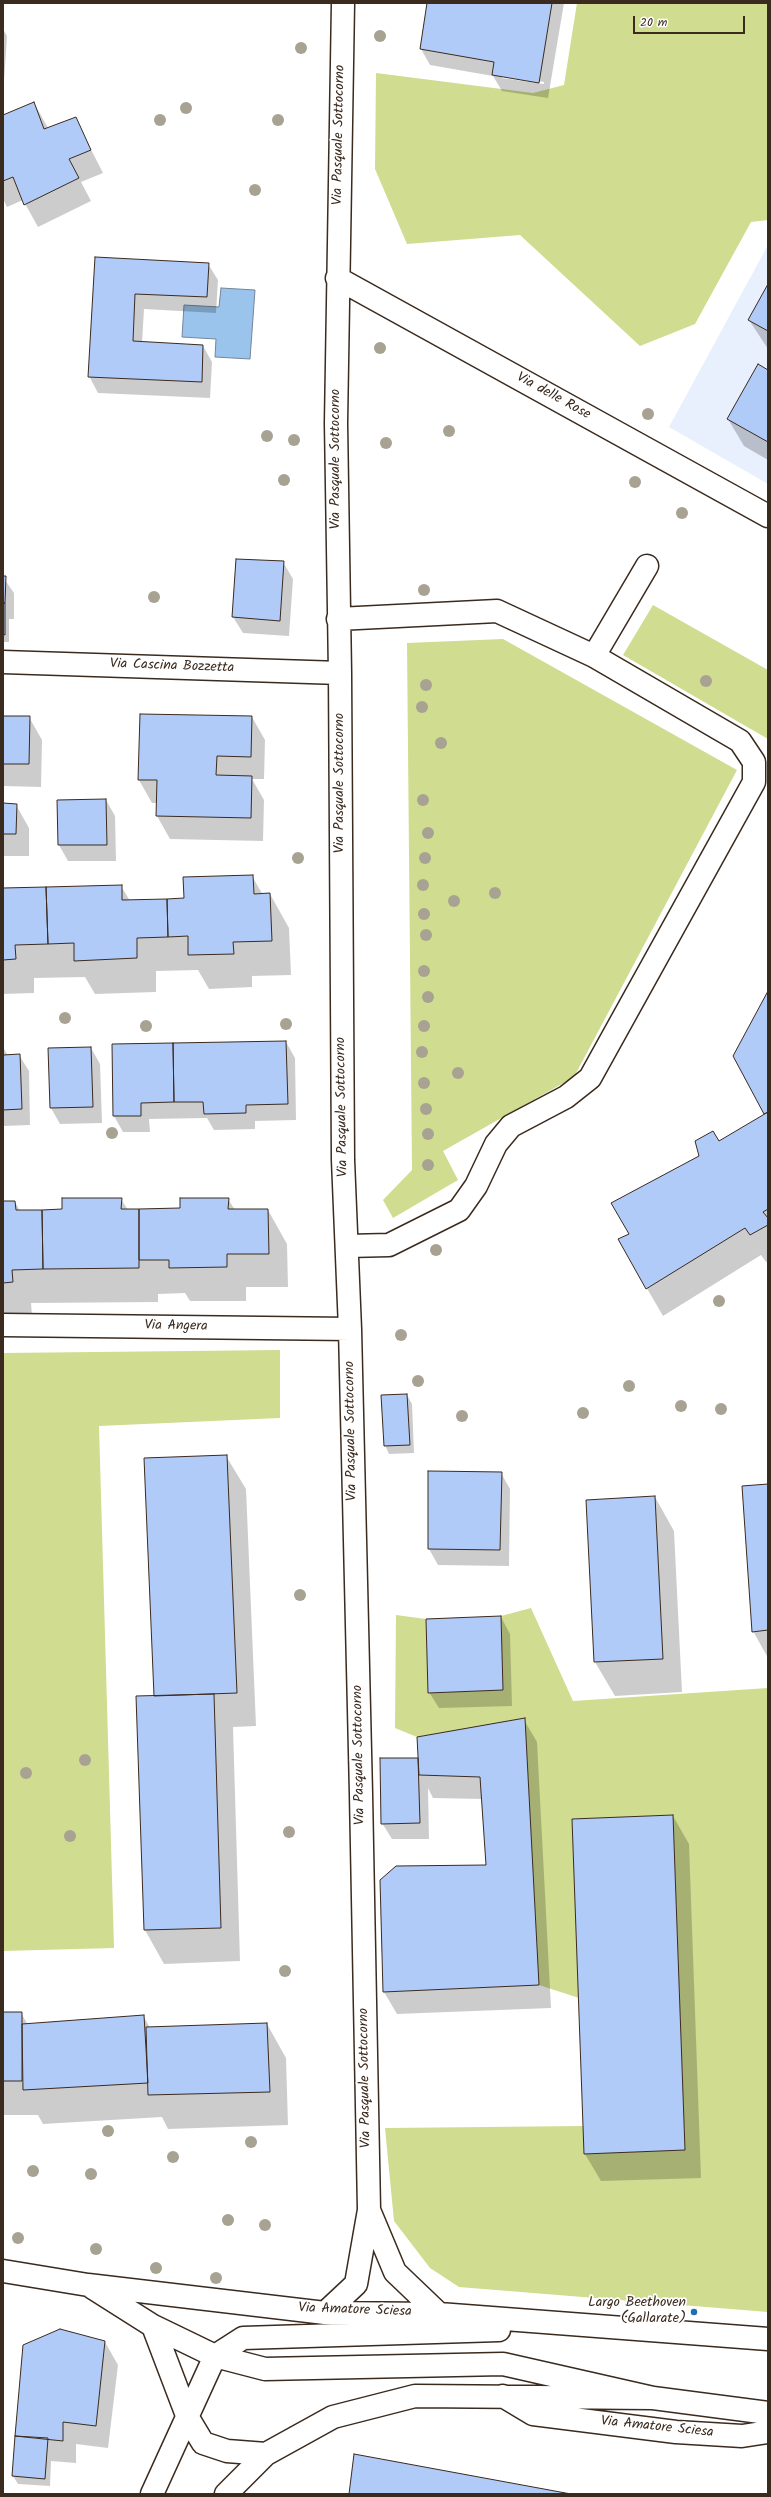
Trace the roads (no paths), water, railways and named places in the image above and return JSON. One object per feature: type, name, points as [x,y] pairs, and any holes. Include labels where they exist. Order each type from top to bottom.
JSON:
[{"type":"street","name":"Via Pasquale Sottocorno","points":[[326,2313],[356,2284],[369,2210],[350,1329],[343,1152],[340,673],[336,422],[337,278],[343,3]]},
{"type":"street","name":"Via delle Rose","points":[[337,278],[768,516]]},
{"type":"street","points":[[594,656],[647,566]]},
{"type":"street","points":[[338,619],[498,610],[594,656],[740,741],[754,762],[754,782],[590,1078],[566,1097],[511,1126],[496,1144],[476,1186],[459,1210],[389,1245],[347,1246]]},
{"type":"street","name":"Via Cascina Bozzetta","points":[[3,662],[340,673]]},
{"type":"street","name":"Via Angera","points":[[3,1324],[350,1329]]},
{"type":"street","name":"Via Pasquale Sottocorno","points":[[369,2210],[395,2272],[439,2314]]},
{"type":"street","name":"Via Amatore Sciesa","points":[[3,2271],[88,2285],[326,2313],[439,2314],[622,2326],[768,2339]]},
{"type":"street","name":"Via Amatore Sciesa","points":[[88,2285],[154,2326],[215,2356],[265,2368],[503,2364],[653,2398],[768,2413]]},
{"type":"street","points":[[154,2326],[188,2418],[203,2443],[227,2452],[266,2454]]},
{"type":"street","name":"Via Amatore Sciesa","points":[[215,2356],[243,2338],[622,2326]]},
{"type":"street","points":[[152,2494],[215,2356]]},
{"type":"street","name":"Via Amatore Sciesa","points":[[226,2494],[266,2454],[333,2417],[415,2396],[653,2398]]},
{"type":"street","name":"Via Amatore Sciesa","points":[[502,2396],[533,2414],[676,2432],[742,2436],[768,2432]]},
{"type":"water","points":[[221,288],[255,290],[250,359],[215,357],[216,339],[182,337],[184,305],[219,307]]},
{"type":"place","name":"Largo Beethoven (Gallarate)","points":[[694,2312]]}]
